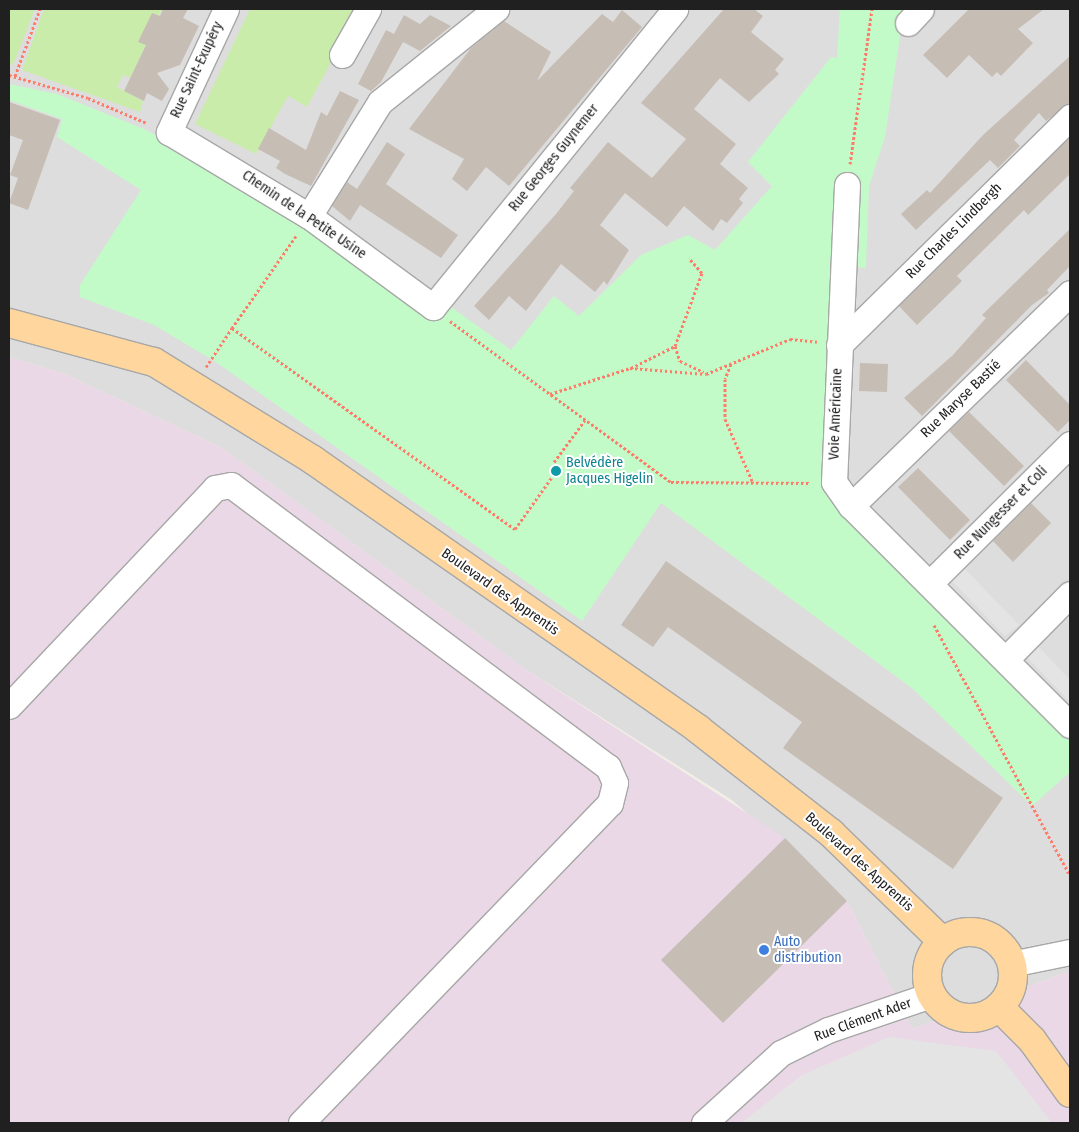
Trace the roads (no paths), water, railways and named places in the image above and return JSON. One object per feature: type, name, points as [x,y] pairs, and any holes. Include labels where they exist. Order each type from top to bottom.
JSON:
[{"type":"main road","name":"Boulevard des Apprentis","points":[[9,323],[154,362],[313,460],[698,729],[831,833],[943,942]]},
{"type":"main road","points":[[983,934],[996,941],[1011,964],[1011,988],[999,1007],[975,1018],[962,1018],[950,1014],[931,995],[928,966],[943,942],[955,935],[983,934]]},
{"type":"main road","points":[[999,1007],[1032,1040],[1070,1093]]},
{"type":"street","name":"Rue Saint-Exupéry","points":[[169,132],[226,9]]},
{"type":"street","points":[[342,55],[368,9]]},
{"type":"street","points":[[309,216],[380,102],[496,9]]},
{"type":"street","name":"Rue Georges Guynemer","points":[[433,307],[674,9]]},
{"type":"street","name":"Rue Charles Lindbergh","points":[[839,345],[1070,117]]},
{"type":"street","name":"Chemin de la Petite Usine","points":[[169,132],[309,216],[433,307]]},
{"type":"street","name":"Voie Américaine","points":[[846,185],[834,482],[851,506]]},
{"type":"street","name":"Rue Maryse Bastié","points":[[851,506],[1070,293]]},
{"type":"street","name":"Rue Nungesser et Coli","points":[[931,582],[1070,444]]},
{"type":"street","points":[[9,706],[214,488],[231,485],[608,767],[615,783],[610,803],[300,1123]]},
{"type":"street","points":[[851,506],[931,582],[1070,725]]},
{"type":"street","points":[[1006,659],[1070,594]]},
{"type":"street","points":[[1011,964],[1070,952]]},
{"type":"street","name":"Rue Clément Ader","points":[[704,1123],[781,1053],[828,1030],[931,995]]},
{"type":"place","name":"Belvédère Jacques Higelin","points":[[556,471]]},
{"type":"place","name":"Auto distribution","points":[[764,950]]}]
